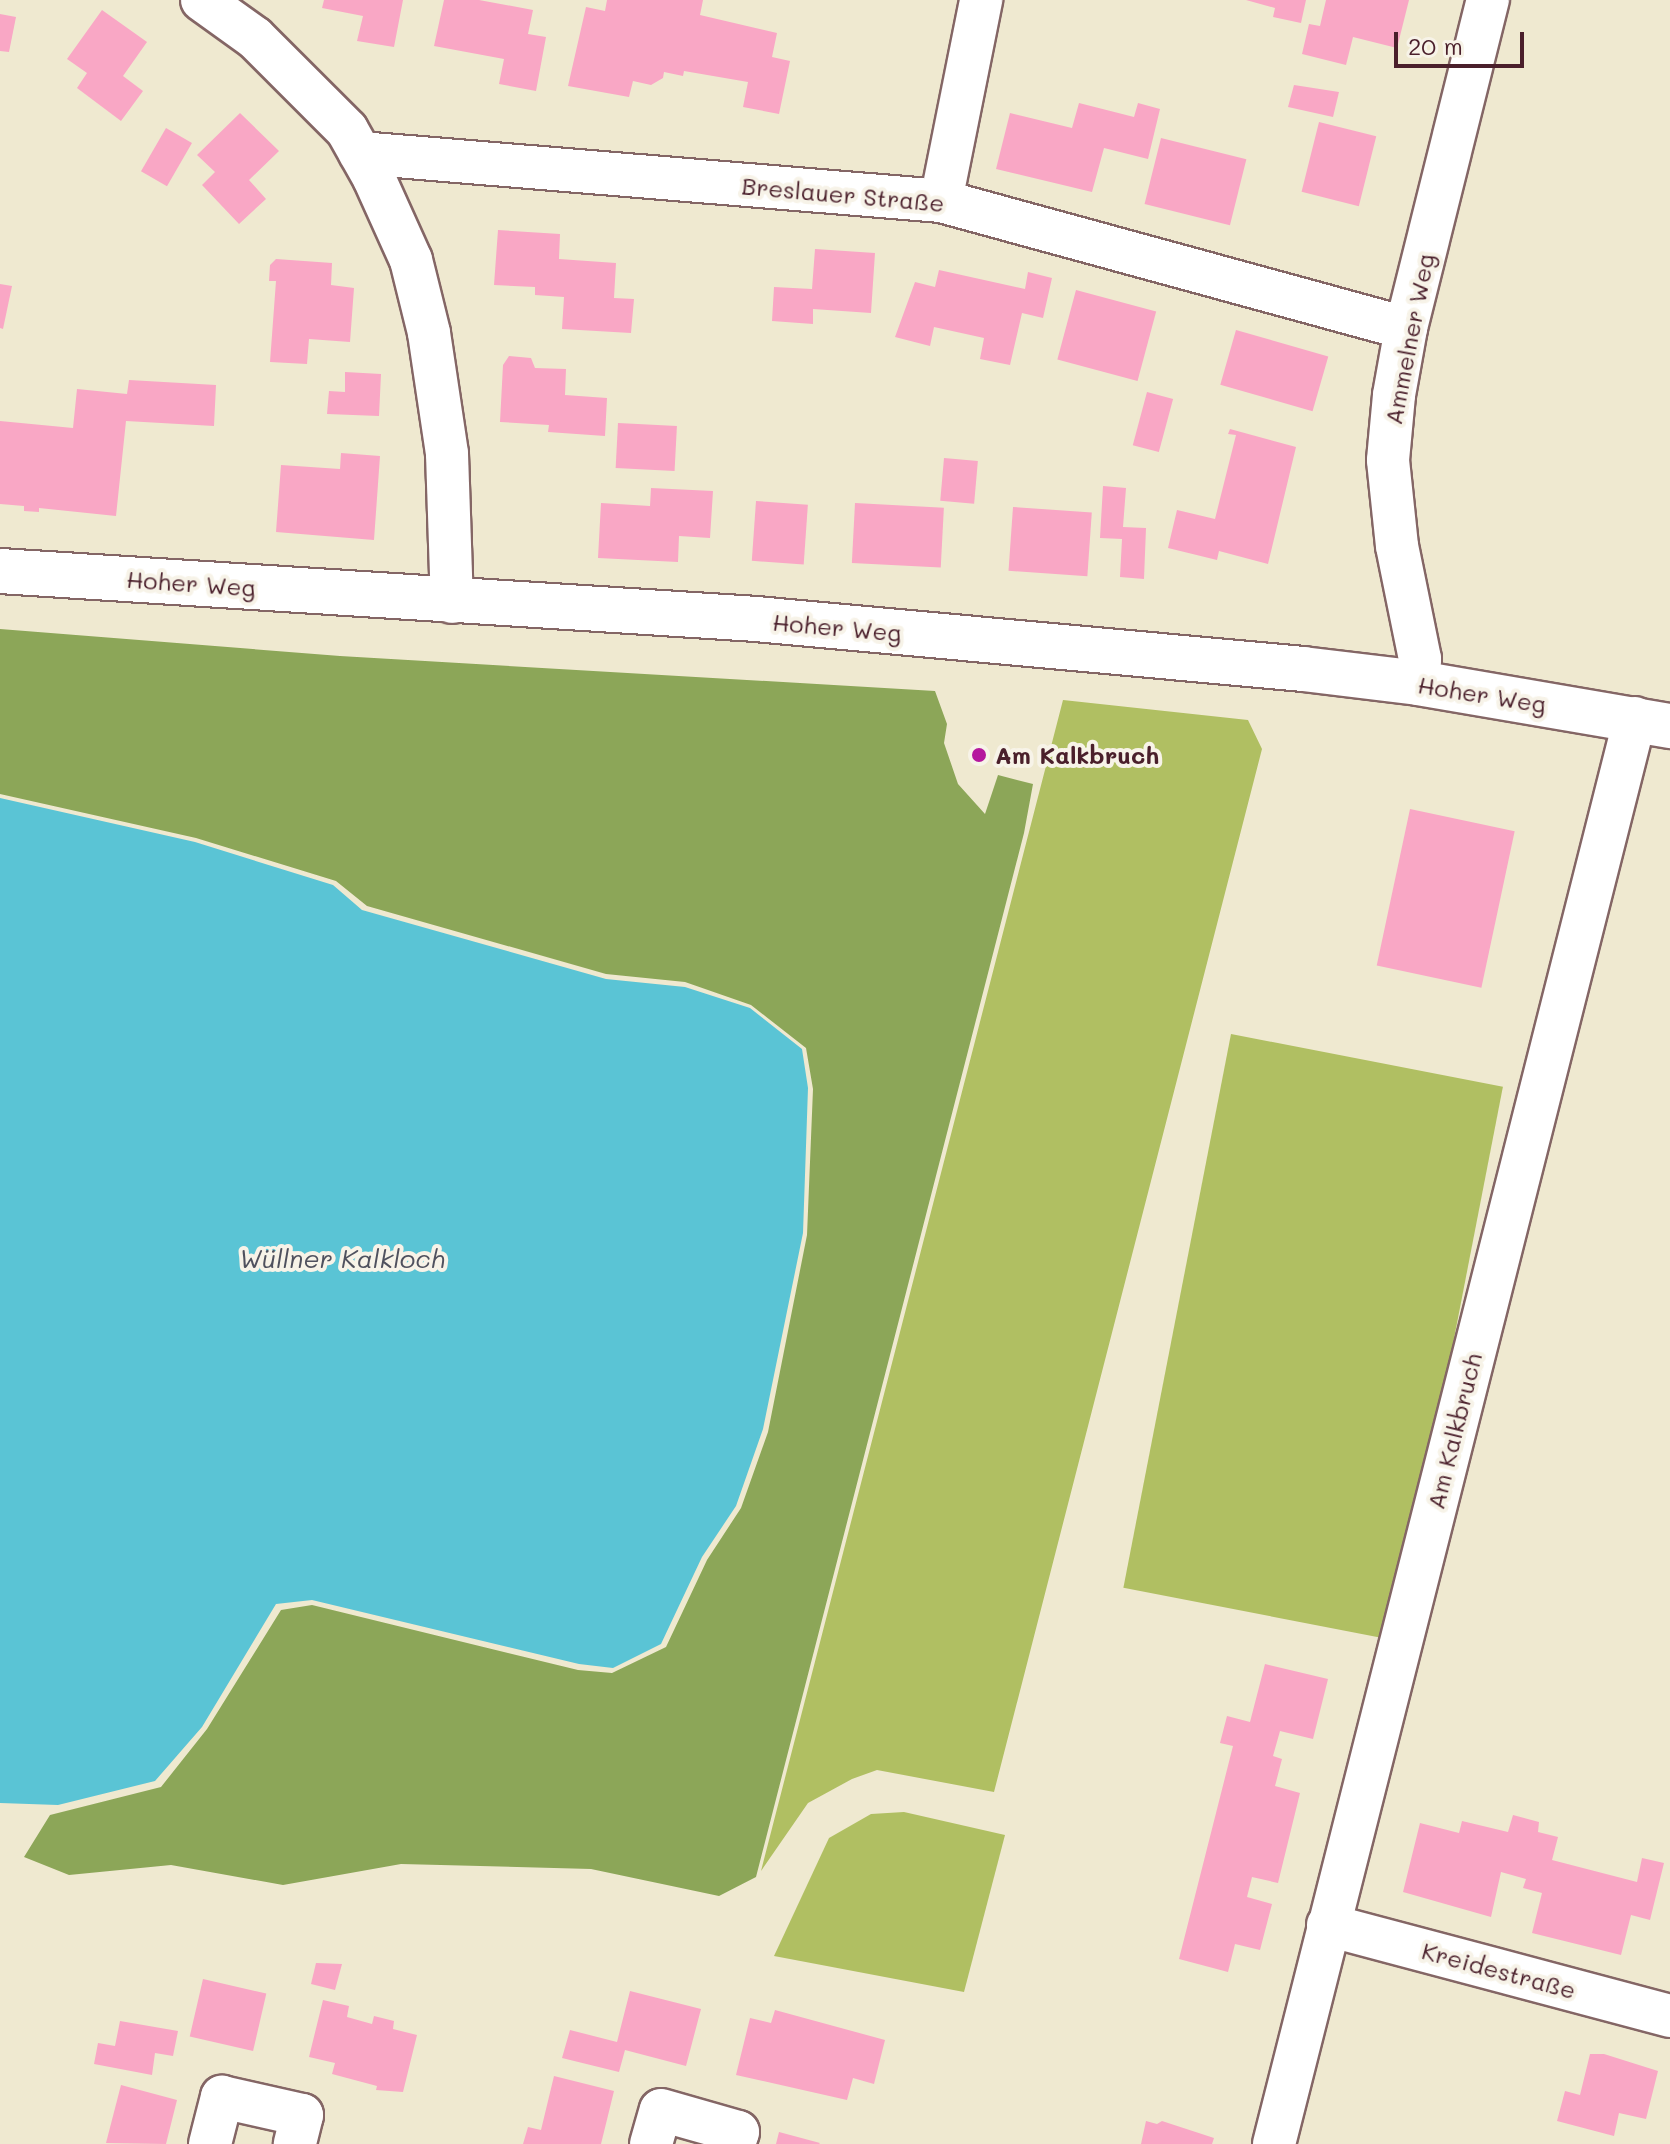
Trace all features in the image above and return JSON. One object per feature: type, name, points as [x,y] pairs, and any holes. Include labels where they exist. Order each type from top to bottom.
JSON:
[{"type":"street","points":[[941,201],[981,0]]},
{"type":"street","name":"Ammelner Weg","points":[[1418,683],[1420,659],[1397,546],[1388,460],[1394,395],[1406,328],[1488,0]]},
{"type":"street","points":[[219,6],[292,71],[347,130],[411,260],[429,333],[447,454],[452,602]]},
{"type":"street","name":"Breslauer Straße","points":[[360,153],[941,201],[1406,328]]},
{"type":"street","name":"Hoher Weg","points":[[0,571],[756,619],[1303,669],[1418,683],[1652,722]]},
{"type":"street","name":"Am Kalkbruch","points":[[1274,2144],[1328,1925],[1652,722]]},
{"type":"street","name":"Kreidestraße","points":[[1328,1925],[1670,2016]]},
{"type":"street","points":[[210,2144],[222,2097],[302,2115],[295,2144]]},
{"type":"street","points":[[651,2144],[661,2110],[738,2132],[734,2144]]},
{"type":"green space","points":[[0,629],[340,656],[935,691],[947,724],[944,743],[958,784],[985,814],[998,775],[1033,784],[1024,833],[756,1877],[719,1896],[591,1869],[401,1864],[283,1885],[171,1865],[69,1875],[24,1857],[50,1815],[161,1787],[207,1729],[281,1610],[312,1605],[578,1670],[612,1673],[666,1647],[707,1560],[741,1508],[768,1432],[807,1235],[813,1089],[806,1048],[751,1005],[685,982],[606,974],[367,906],[336,881],[196,838],[0,794]]},
{"type":"green space","points":[[1063,700],[1248,720],[1262,749],[994,1792],[877,1770],[852,1779],[808,1803],[761,1871]]},
{"type":"green space","points":[[1231,1034],[1503,1087],[1395,1640],[1123,1588]]},
{"type":"green space","points":[[904,1812],[1005,1835],[964,1992],[774,1956],[829,1838],[871,1814]]},
{"type":"water","name":"Wüllner Kalkloch","points":[[0,798],[195,842],[333,885],[362,910],[606,979],[685,987],[750,1008],[802,1049],[808,1088],[803,1233],[763,1429],[736,1506],[702,1557],[661,1644],[613,1668],[579,1664],[312,1600],[276,1604],[202,1727],[155,1781],[58,1805],[0,1803]]},
{"type":"building","points":[[324,0],[403,0],[394,47],[357,41],[363,16],[322,8]]},
{"type":"building","points":[[444,0],[479,0],[533,10],[528,34],[546,37],[536,91],[499,84],[504,59],[434,46]]},
{"type":"building","points":[[607,0],[703,0],[700,15],[777,33],[772,57],[790,61],[779,114],[743,107],[748,82],[684,71],[683,76],[664,72],[663,78],[651,85],[633,81],[629,97],[568,86],[586,7],[605,11]]},
{"type":"building","points":[[1246,0],[1306,0],[1301,23],[1273,17],[1275,8]]},
{"type":"building","points":[[1326,0],[1409,0],[1397,48],[1353,37],[1346,65],[1302,54],[1309,24],[1320,26]]},
{"type":"building","points":[[102,10],[147,42],[123,76],[143,91],[121,121],[77,88],[87,73],[67,59]]},
{"type":"building","points":[[0,14],[16,17],[9,52],[0,51]]},
{"type":"building","points":[[1294,85],[1339,92],[1333,117],[1288,107]]},
{"type":"building","points":[[1079,103],[1134,117],[1138,103],[1160,109],[1148,159],[1104,148],[1092,192],[996,169],[1010,113],[1072,128]]},
{"type":"building","points":[[240,113],[279,151],[249,180],[266,199],[239,224],[202,185],[215,172],[197,155]]},
{"type":"building","points":[[1319,122],[1376,136],[1359,206],[1302,192]]},
{"type":"building","points":[[166,128],[192,143],[167,186],[141,171]]},
{"type":"building","points":[[1161,138],[1246,159],[1230,225],[1145,204]]},
{"type":"building","points":[[498,230],[560,234],[559,259],[616,263],[614,298],[634,299],[631,333],[562,329],[564,297],[535,295],[535,287],[494,285]]},
{"type":"building","points":[[815,249],[875,253],[871,313],[813,309],[813,324],[772,321],[774,287],[812,289]]},
{"type":"building","points":[[276,259],[332,263],[331,285],[354,288],[350,342],[309,339],[307,364],[270,362],[276,281],[269,281],[270,265]]},
{"type":"building","points":[[939,270],[1025,289],[1028,272],[1052,278],[1043,318],[1022,313],[1010,365],[980,359],[984,338],[934,327],[930,346],[895,337],[915,282],[935,287]]},
{"type":"building","points":[[0,284],[12,286],[3,329],[0,328]]},
{"type":"building","points":[[1076,290],[1156,311],[1138,381],[1057,360]]},
{"type":"building","points":[[1236,330],[1328,356],[1313,411],[1220,385]]},
{"type":"building","points":[[509,356],[531,358],[535,368],[566,369],[565,395],[607,398],[605,436],[548,432],[549,425],[500,422],[503,365]]},
{"type":"building","points":[[345,372],[381,374],[379,416],[327,414],[329,391],[345,392]]},
{"type":"building","points":[[129,380],[216,385],[214,426],[126,421],[116,516],[39,508],[39,512],[24,511],[24,506],[0,504],[0,421],[73,428],[77,389],[127,394]]},
{"type":"building","points":[[1147,392],[1173,399],[1159,452],[1133,445]]},
{"type":"building","points":[[618,423],[677,426],[675,471],[616,468]]},
{"type":"building","points":[[1230,429],[1296,447],[1268,564],[1219,551],[1217,560],[1168,548],[1177,510],[1215,519],[1236,435],[1228,434]]},
{"type":"building","points":[[341,453],[380,456],[374,540],[276,532],[281,465],[340,469]]},
{"type":"building","points":[[944,458],[978,461],[974,504],[940,501]]},
{"type":"building","points":[[1103,486],[1126,488],[1123,527],[1146,528],[1144,579],[1120,577],[1122,539],[1100,538]]},
{"type":"building","points":[[651,488],[713,491],[710,538],[679,536],[678,562],[598,558],[601,503],[650,506]]},
{"type":"building","points":[[756,501],[808,505],[804,564],[752,561]]},
{"type":"building","points":[[855,503],[944,508],[941,568],[852,563]]},
{"type":"building","points":[[1013,507],[1092,513],[1087,576],[1009,571]]},
{"type":"building","points":[[1410,809],[1515,831],[1481,988],[1377,966]]},
{"type":"building","points":[[1265,1664],[1328,1679],[1313,1739],[1280,1731],[1273,1756],[1282,1759],[1275,1786],[1300,1793],[1278,1883],[1252,1877],[1247,1897],[1272,1904],[1260,1950],[1235,1944],[1228,1972],[1179,1959],[1233,1746],[1220,1743],[1227,1716],[1250,1722]]},
{"type":"building","points":[[1513,1815],[1539,1822],[1538,1832],[1558,1837],[1552,1860],[1637,1882],[1642,1858],[1664,1863],[1650,1920],[1631,1915],[1621,1955],[1532,1933],[1542,1893],[1523,1888],[1526,1879],[1501,1872],[1491,1917],[1403,1892],[1420,1823],[1459,1833],[1462,1821],[1508,1832]]},
{"type":"building","points":[[316,1963],[342,1964],[335,1990],[311,1984]]},
{"type":"building","points":[[203,1979],[266,1994],[253,2051],[190,2036]]},
{"type":"building","points":[[630,1991],[701,2009],[686,2066],[625,2050],[619,2072],[562,2058],[570,2030],[617,2042]]},
{"type":"building","points":[[323,2000],[349,2006],[347,2017],[372,2024],[374,2016],[394,2021],[393,2029],[417,2035],[403,2092],[376,2090],[377,2086],[332,2074],[335,2063],[309,2057]]},
{"type":"building","points":[[775,2010],[885,2040],[874,2084],[853,2078],[847,2100],[736,2075],[750,2018],[771,2023]]},
{"type":"building","points":[[120,2021],[178,2031],[173,2056],[155,2053],[152,2075],[94,2064],[98,2043],[115,2046]]},
{"type":"building","points":[[1590,2054],[1604,2054],[1658,2071],[1646,2119],[1619,2113],[1614,2136],[1557,2121],[1565,2091],[1580,2095]]},
{"type":"building","points":[[554,2076],[614,2091],[601,2144],[523,2144],[528,2127],[541,2130]]},
{"type":"building","points":[[121,2085],[177,2100],[166,2144],[106,2143]]},
{"type":"building","points":[[1146,2121],[1157,2124],[1162,2121],[1214,2138],[1212,2144],[1141,2144]]},
{"type":"building","points":[[779,2132],[820,2143],[776,2144]]},
{"type":"place","name":"Am Kalkbruch","points":[[979,755]]}]
